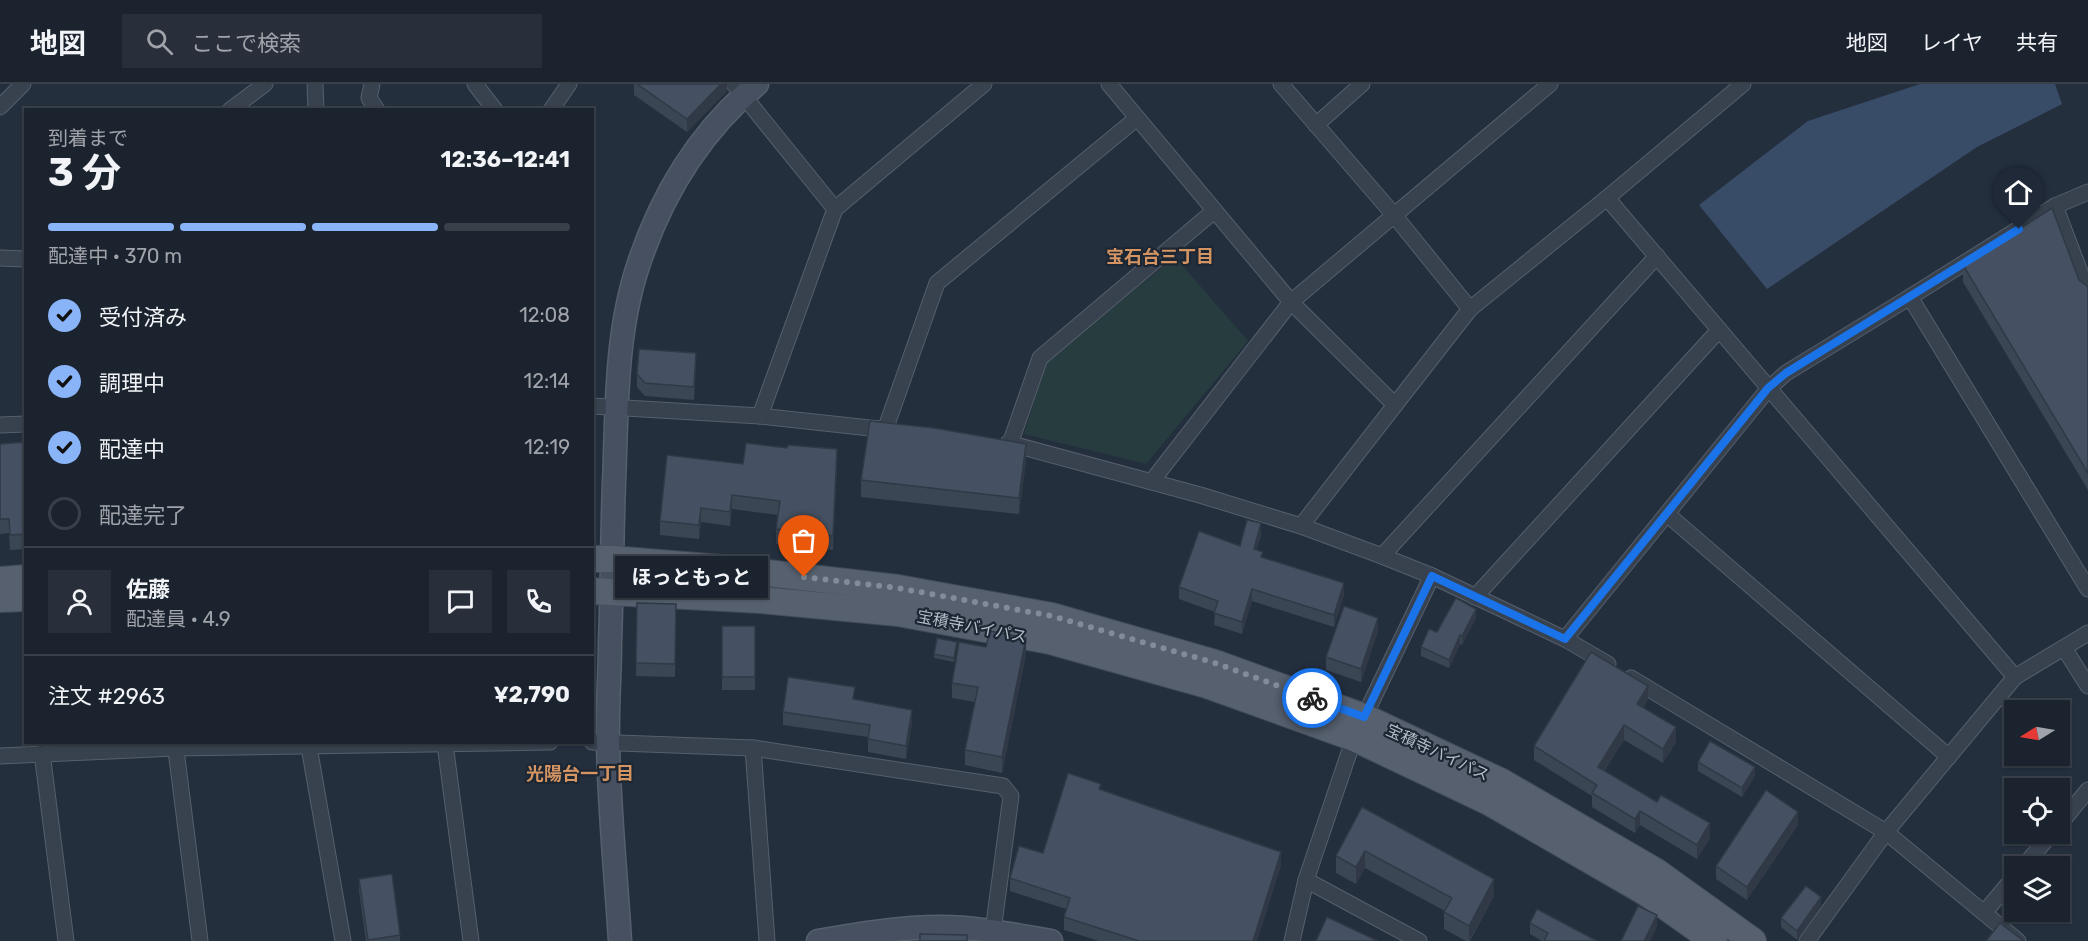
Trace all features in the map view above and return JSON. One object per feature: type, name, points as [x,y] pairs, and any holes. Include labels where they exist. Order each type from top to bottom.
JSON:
[{"type":"main road","name":"宝積寺バイパス","points":[[602,559],[733,569],[898,588],[1052,616],[1215,663],[1359,728],[1502,782],[1657,872],[1753,941]]},
{"type":"main road","points":[[0,580],[24,578]]},
{"type":"main road","name":"宝積寺バイパス","points":[[602,591],[761,600],[898,613],[1050,641],[1359,728],[1646,892],[1714,941]]},
{"type":"main road","points":[[0,599],[24,598]]},
{"type":"street","points":[[0,107],[23,84]]},
{"type":"street","points":[[315,84],[316,108]]},
{"type":"street","points":[[372,84],[369,98],[376,108]]},
{"type":"street","points":[[475,84],[493,108]]},
{"type":"street","points":[[552,108],[569,84]]},
{"type":"street","points":[[760,416],[835,209],[984,84]]},
{"type":"street","points":[[1109,84],[1291,302],[1395,405]]},
{"type":"street","points":[[1281,84],[1470,309]]},
{"type":"street","points":[[1316,124],[1362,84]]},
{"type":"street","points":[[1152,481],[1291,302],[1550,84]]},
{"type":"street","points":[[1301,526],[1470,309],[1743,84]]},
{"type":"street","points":[[232,108],[256,87]]},
{"type":"street","points":[[620,941],[600,742],[602,559],[621,349],[628,301],[638,265],[654,223],[673,185],[704,137],[745,88],[835,209]]},
{"type":"street","points":[[885,430],[937,283],[1137,118]]},
{"type":"street","points":[[1565,639],[1768,388],[1786,373],[2055,206],[2088,192]]},
{"type":"street","points":[[1607,198],[2016,677]]},
{"type":"street","points":[[2055,206],[2088,293]]},
{"type":"street","points":[[1011,444],[1040,358],[1214,211]]},
{"type":"street","points":[[1382,556],[1657,256]]},
{"type":"street","points":[[0,258],[24,259]]},
{"type":"street","points":[[1910,297],[2088,589]]},
{"type":"street","points":[[1475,597],[1719,330]]},
{"type":"street","points":[[594,406],[760,416],[908,432]]},
{"type":"street","points":[[0,425],[24,424]]},
{"type":"street","points":[[988,441],[1011,444],[1152,481],[1301,526],[1432,576],[1565,639],[1886,832],[2018,941]]},
{"type":"street","points":[[1666,514],[1949,758]]},
{"type":"street","points":[[1292,941],[1306,880],[1359,728],[1432,576]]},
{"type":"street","points":[[1807,941],[1886,832],[2016,677],[2088,633]]},
{"type":"street","points":[[2064,648],[2088,686]]},
{"type":"street","points":[[600,742],[753,748],[1003,786],[1011,796],[993,932]]},
{"type":"street","points":[[0,756],[176,745],[309,747],[445,744],[471,941]]},
{"type":"street","points":[[176,745],[200,941]]},
{"type":"street","points":[[309,747],[343,941]]},
{"type":"street","points":[[753,748],[767,941]]},
{"type":"street","points":[[42,753],[66,941]]},
{"type":"street","points":[[2070,812],[2088,790]]},
{"type":"street","points":[[2032,856],[2043,844]]},
{"type":"street","points":[[1306,880],[1419,941]]},
{"type":"street","points":[[1984,913],[2004,889]]},
{"type":"street","points":[[818,941],[878,931],[942,927],[1051,941]]},
{"type":"green space","points":[[1175,257],[1248,341],[1146,464],[1024,434],[1047,361]]},
{"type":"water","points":[[1920,84],[2055,84],[2062,104],[1977,147],[1767,289],[1699,205],[1808,121]]},
{"type":"building","points":[[637,84],[721,84],[687,119]]},
{"type":"building","points":[[2052,208],[2079,280],[2088,288],[2088,473],[1963,265]]},
{"type":"building","points":[[639,349],[696,353],[694,387],[645,383],[637,374]]},
{"type":"building","points":[[870,421],[934,428],[1026,444],[1019,498],[861,480]]},
{"type":"building","points":[[24,442],[24,534],[10,535],[9,519],[0,519],[0,444]]},
{"type":"building","points":[[746,443],[787,448],[788,445],[837,449],[833,536],[776,529],[780,501],[732,495],[730,512],[701,508],[699,525],[660,521],[667,455],[743,464]]},
{"type":"building","points":[[1247,520],[1261,523],[1254,549],[1263,552],[1261,557],[1344,583],[1334,615],[1252,589],[1242,622],[1214,613],[1218,601],[1179,587],[1199,531],[1240,546]]},
{"type":"building","points":[[1456,598],[1476,609],[1462,636],[1460,635],[1449,660],[1421,647],[1429,629],[1437,632]]},
{"type":"building","points":[[637,603],[676,604],[675,664],[636,663]]},
{"type":"building","points":[[1344,606],[1378,618],[1361,669],[1326,657]]},
{"type":"building","points":[[722,626],[755,626],[755,677],[722,677]]},
{"type":"building","points":[[990,631],[1026,638],[1002,757],[965,750],[978,687],[952,683],[959,642],[986,647]]},
{"type":"building","points":[[937,638],[957,642],[954,658],[934,654]]},
{"type":"building","points":[[1591,652],[1648,686],[1637,704],[1676,727],[1663,749],[1624,725],[1598,767],[1657,802],[1661,795],[1710,823],[1697,845],[1640,811],[1635,819],[1592,793],[1597,785],[1534,746]]},
{"type":"building","points":[[788,677],[855,687],[853,699],[912,710],[906,746],[868,739],[870,725],[783,712]]},
{"type":"building","points":[[1710,741],[1755,767],[1742,788],[1698,762]]},
{"type":"building","points":[[1068,773],[1101,784],[1099,789],[1281,852],[1253,941],[1139,941],[1064,917],[1070,898],[1010,878],[1019,846],[1043,853]]},
{"type":"building","points":[[1766,790],[1798,812],[1747,887],[1716,866]]},
{"type":"building","points":[[1362,807],[1494,879],[1469,926],[1444,912],[1452,898],[1365,851],[1356,867],[1336,856]]},
{"type":"building","points":[[392,874],[400,935],[368,940],[359,879]]},
{"type":"building","points":[[1806,886],[1821,897],[1797,931],[1781,918]]},
{"type":"building","points":[[1638,906],[1657,915],[1644,941],[1621,941]]},
{"type":"building","points":[[1537,909],[1597,941],[1544,941],[1548,933],[1530,923]]},
{"type":"building","points":[[1327,917],[1378,941],[1316,941]]},
{"type":"building","points":[[2000,923],[2024,941],[1986,941]]},
{"type":"building","points":[[920,934],[967,935],[967,941],[920,941]]},
{"type":"way so far","points":[[804,577],[898,588],[1052,616],[1215,663],[1312,698]]},
{"type":"place","name":"ほっともっと","points":[[804,577]]},
{"type":"district","name":"宝石台三丁目","points":[[1160,257]]},
{"type":"district","name":"光陽台一丁目","points":[[580,774]]},
{"type":"route","points":[[1312,698],[1364,717],[1432,576],[1565,639],[1768,388],[1786,373],[2019,229]]}]
